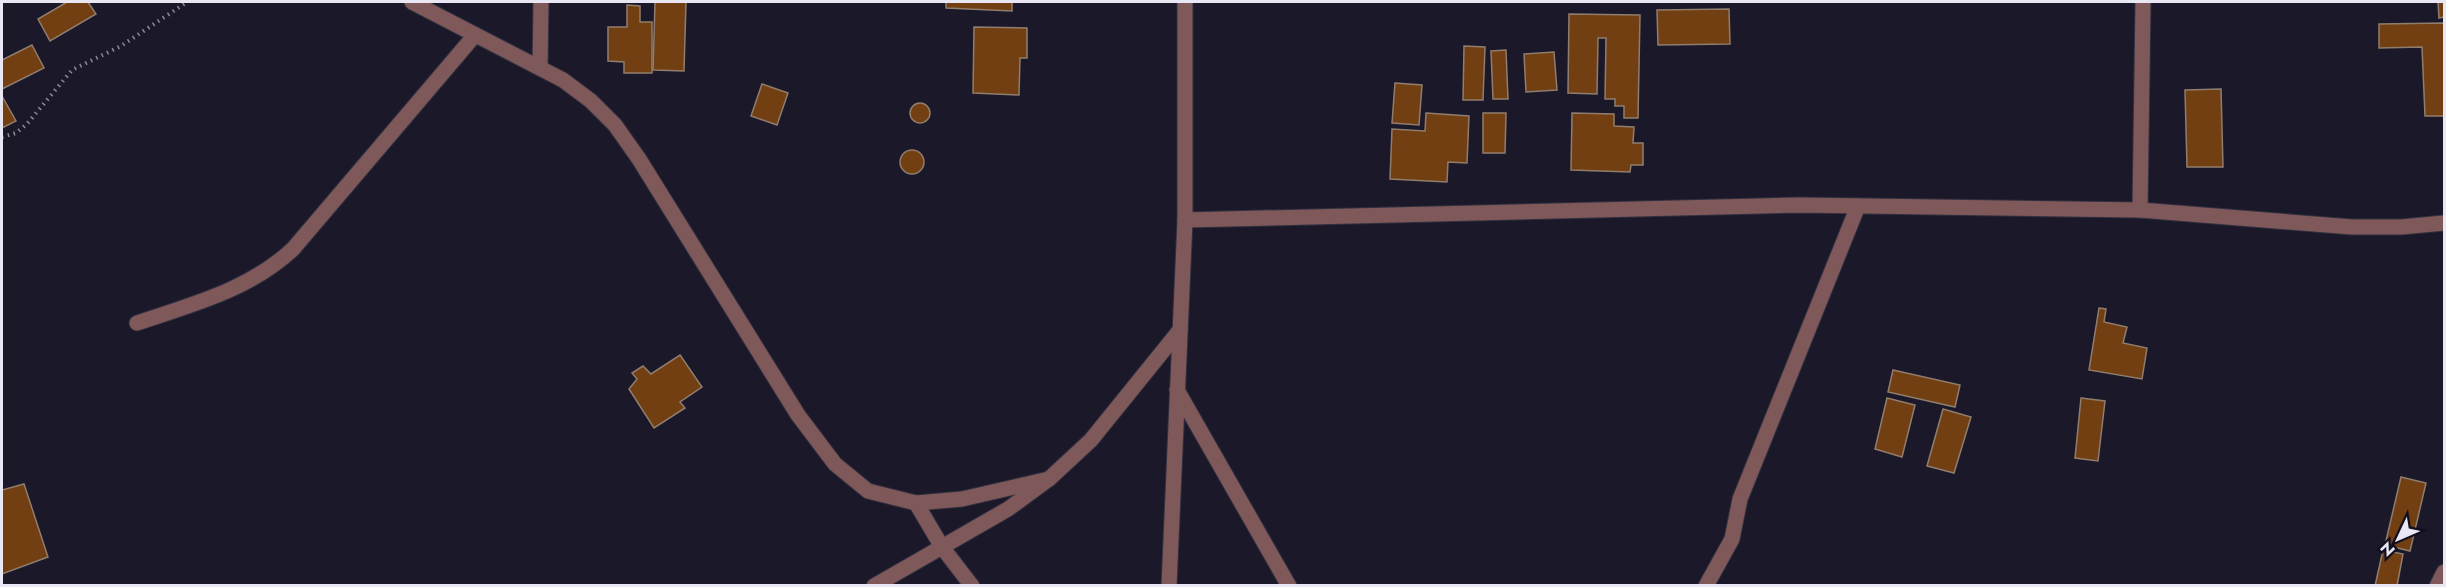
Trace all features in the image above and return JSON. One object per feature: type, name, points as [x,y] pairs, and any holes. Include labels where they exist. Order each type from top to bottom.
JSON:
[{"type":"street","points":[[411,2],[563,80],[591,101],[615,125],[639,159],[798,415],[835,464],[868,491],[916,503],[962,499],[1049,479]]},
{"type":"street","points":[[540,68],[541,2]]},
{"type":"street","points":[[1169,585],[1185,220],[1185,2]]},
{"type":"street","points":[[2140,210],[2143,2]]},
{"type":"street","points":[[137,323],[223,295],[274,267],[293,249],[475,35]]},
{"type":"street","points":[[1185,220],[1787,205],[2140,210],[2352,227],[2401,227],[2445,223]]},
{"type":"street","points":[[1706,585],[1732,539],[1740,499],[1857,206]]},
{"type":"street","points":[[874,585],[1008,509],[1049,479],[1091,440],[1180,330]]},
{"type":"street","points":[[1177,390],[1289,585]]},
{"type":"street","points":[[916,503],[942,547],[972,585]]},
{"type":"street","points":[[2437,585],[2445,572]]},
{"type":"path","points":[[2,137],[16,133],[27,124],[72,70],[121,46],[188,2]]},
{"type":"building","points":[[67,2],[88,2],[96,14],[50,41],[38,19]]},
{"type":"building","points":[[655,2],[686,2],[684,71],[653,70]]},
{"type":"building","points":[[946,2],[1012,2],[1012,11],[946,8]]},
{"type":"building","points":[[2438,2],[2444,2],[2444,17],[2439,18]]},
{"type":"building","points":[[627,5],[640,6],[640,22],[652,22],[652,73],[624,73],[624,62],[608,61],[608,27],[627,27]]},
{"type":"building","points":[[1729,9],[1730,44],[1658,45],[1657,10]]},
{"type":"building","points":[[1569,14],[1640,15],[1638,118],[1624,118],[1624,106],[1615,106],[1615,99],[1605,99],[1606,38],[1598,38],[1597,94],[1568,93]]},
{"type":"building","points":[[2444,23],[2444,116],[2425,116],[2422,47],[2379,48],[2379,24]]},
{"type":"building","points":[[974,27],[1027,28],[1027,58],[1020,58],[1019,95],[973,93]]},
{"type":"building","points":[[32,45],[44,68],[2,89],[2,60]]},
{"type":"building","points":[[1464,46],[1485,47],[1483,100],[1463,100]]},
{"type":"building","points":[[1506,50],[1508,99],[1493,99],[1491,51]]},
{"type":"building","points":[[1554,52],[1557,90],[1526,92],[1524,54]]},
{"type":"building","points":[[1395,83],[1422,85],[1419,125],[1392,123]]},
{"type":"building","points":[[762,84],[788,93],[777,125],[751,116]]},
{"type":"building","points":[[2221,89],[2223,167],[2187,167],[2185,90]]},
{"type":"building","points":[[2,96],[16,121],[2,128]]},
{"type":"building","points":[[920,103],[927,106],[930,113],[927,120],[920,123],[913,120],[910,113],[913,106]]},
{"type":"building","points":[[1426,113],[1469,116],[1467,163],[1448,162],[1447,182],[1390,179],[1392,129],[1425,131]]},
{"type":"building","points":[[1483,113],[1506,113],[1505,153],[1483,153]]},
{"type":"building","points":[[1572,113],[1614,114],[1614,126],[1634,127],[1633,143],[1643,143],[1643,165],[1631,165],[1630,172],[1571,170]]},
{"type":"building","points":[[912,150],[917,151],[923,157],[923,167],[917,173],[912,174],[907,173],[901,167],[900,162],[901,157],[907,151]]},
{"type":"building","points":[[2099,308],[2106,309],[2104,322],[2127,327],[2123,343],[2147,348],[2142,379],[2089,370]]},
{"type":"building","points":[[680,355],[702,387],[680,402],[685,408],[654,428],[629,389],[637,379],[632,373],[643,366],[651,374]]},
{"type":"building","points":[[1893,370],[1960,385],[1955,407],[1888,392]]},
{"type":"building","points":[[1887,398],[1915,405],[1902,457],[1875,449]]},
{"type":"building","points":[[2081,398],[2105,401],[2098,461],[2075,458]]},
{"type":"building","points":[[1943,409],[1971,417],[1954,473],[1927,466]]},
{"type":"building","points":[[2401,477],[2426,483],[2410,551],[2385,545]]},
{"type":"building","points":[[24,484],[48,557],[2,574],[2,490]]},
{"type":"building","points":[[2383,550],[2403,554],[2397,586],[2375,586]]}]
